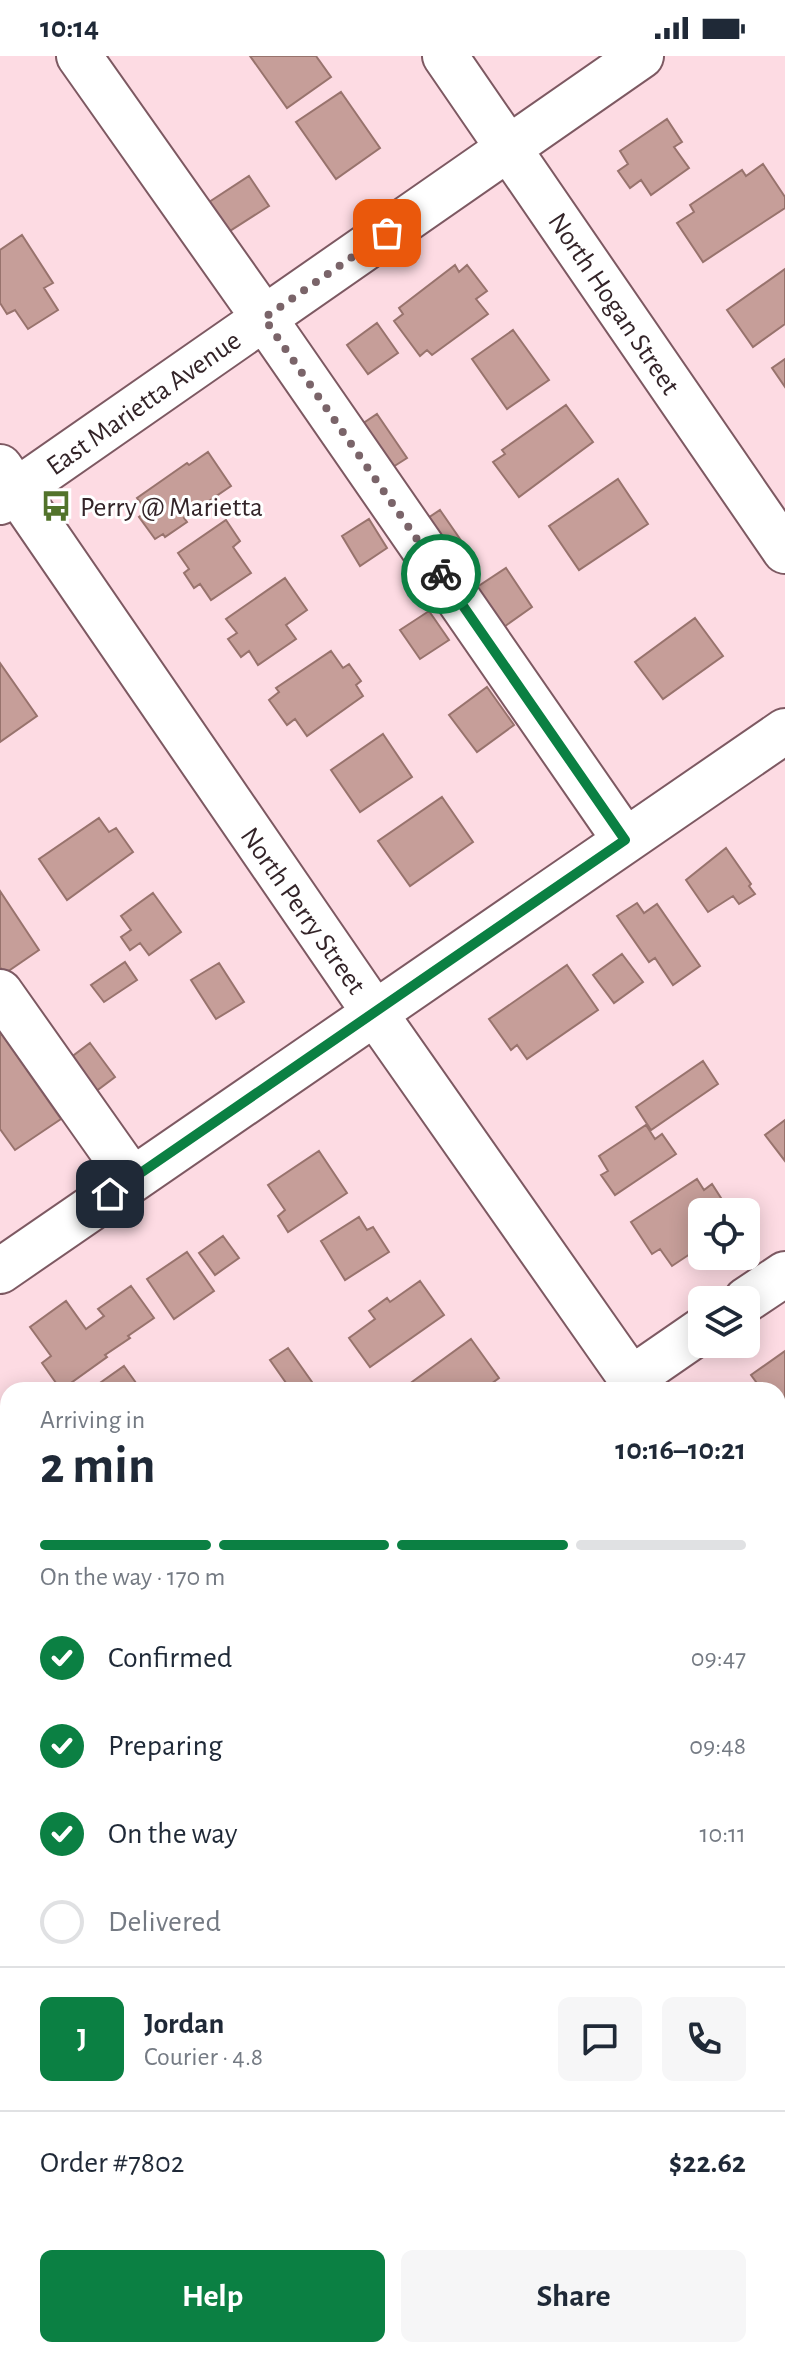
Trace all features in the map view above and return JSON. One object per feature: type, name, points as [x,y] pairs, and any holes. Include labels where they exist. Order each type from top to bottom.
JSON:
[{"type":"street","points":[[79,56],[625,840]]},
{"type":"street","name":"North Hogan Street","points":[[445,56],[785,551]]},
{"type":"street","name":"East Marietta Avenue","points":[[5,487],[264,318],[641,56]]},
{"type":"street","name":"North Perry Street","points":[[5,487],[633,1382]]},
{"type":"street","points":[[0,1271],[785,731]]},
{"type":"street","points":[[0,992],[132,1179]]},
{"type":"street","points":[[760,1291],[785,1274]]},
{"type":"street","points":[[639,1382],[688,1341]]},
{"type":"building","points":[[250,56],[316,56],[331,77],[287,108]]},
{"type":"building","points":[[341,92],[380,148],[336,179],[296,122]]},
{"type":"building","points":[[667,119],[682,142],[674,147],[689,168],[651,195],[641,180],[630,188],[618,171],[628,164],[620,151]]},
{"type":"building","points":[[763,164],[785,197],[785,208],[703,262],[677,223],[694,212],[690,205],[742,170],[746,176]]},
{"type":"building","points":[[249,176],[269,206],[222,236],[203,206]]},
{"type":"building","points":[[22,235],[53,283],[44,288],[58,310],[28,329],[15,310],[7,314],[0,303],[0,250]]},
{"type":"building","points":[[455,265],[459,272],[467,265],[487,291],[476,299],[488,314],[432,355],[427,350],[420,356],[394,321],[403,314],[399,308]]},
{"type":"building","points":[[785,269],[785,324],[753,347],[727,310]]},
{"type":"building","points":[[377,323],[398,353],[368,374],[347,345]]},
{"type":"building","points":[[513,330],[549,380],[507,409],[472,359]]},
{"type":"building","points":[[785,359],[785,387],[772,368]]},
{"type":"building","points":[[566,405],[593,442],[519,497],[493,462],[505,454],[502,450]]},
{"type":"building","points":[[377,414],[407,458],[382,474],[353,430]]},
{"type":"building","points":[[208,452],[231,486],[184,518],[187,522],[165,537],[163,534],[155,539],[139,517],[147,511],[137,498]]},
{"type":"building","points":[[618,479],[648,524],[579,570],[549,526]]},
{"type":"building","points":[[440,510],[469,552],[442,570],[413,528]]},
{"type":"building","points":[[369,519],[387,548],[360,566],[342,536]]},
{"type":"building","points":[[226,520],[240,541],[233,547],[251,573],[211,600],[200,584],[194,588],[184,573],[189,569],[178,553]]},
{"type":"building","points":[[506,568],[532,607],[501,629],[474,589]]},
{"type":"building","points":[[285,578],[307,610],[286,625],[296,639],[258,665],[249,651],[241,657],[228,639],[237,633],[226,619]]},
{"type":"building","points":[[429,611],[449,640],[420,659],[400,630]]},
{"type":"building","points":[[695,618],[723,656],[663,699],[635,662]]},
{"type":"building","points":[[331,651],[343,668],[349,664],[361,681],[356,685],[363,696],[307,736],[295,719],[287,725],[269,700],[279,692],[276,688]]},
{"type":"building","points":[[0,663],[37,716],[0,742]]},
{"type":"building","points":[[487,687],[514,725],[477,752],[449,715]]},
{"type":"building","points":[[383,734],[412,777],[360,812],[331,770]]},
{"type":"building","points":[[442,797],[473,842],[410,886],[378,841]]},
{"type":"building","points":[[99,818],[109,832],[116,828],[133,852],[67,900],[39,859]]},
{"type":"building","points":[[726,848],[755,894],[739,904],[733,896],[708,912],[686,880]]},
{"type":"building","points":[[0,891],[39,950],[4,974],[0,967]]},
{"type":"building","points":[[153,893],[181,932],[149,955],[140,943],[130,950],[121,937],[131,930],[121,916]]},
{"type":"building","points":[[637,903],[644,913],[657,904],[700,966],[673,985],[655,958],[649,962],[617,916]]},
{"type":"building","points":[[622,954],[643,982],[614,1003],[593,975]]},
{"type":"building","points":[[125,962],[137,980],[104,1002],[91,985]]},
{"type":"building","points":[[219,963],[244,1002],[216,1019],[191,980]]},
{"type":"building","points":[[567,965],[598,1010],[527,1059],[517,1045],[511,1050],[489,1019]]},
{"type":"building","points":[[0,1032],[61,1119],[15,1150],[0,1129]]},
{"type":"building","points":[[90,1043],[115,1077],[91,1095],[66,1061]]},
{"type":"building","points":[[703,1061],[718,1084],[651,1130],[636,1107]]},
{"type":"building","points":[[785,1120],[785,1161],[765,1135]]},
{"type":"building","points":[[646,1125],[655,1139],[662,1134],[676,1154],[615,1195],[601,1175],[608,1171],[599,1156]]},
{"type":"building","points":[[319,1151],[347,1193],[288,1232],[278,1216],[285,1210],[268,1185]]},
{"type":"building","points":[[697,1179],[704,1190],[712,1184],[721,1198],[688,1198],[688,1255],[672,1266],[660,1249],[652,1254],[631,1222]]},
{"type":"building","points":[[359,1217],[367,1230],[373,1227],[389,1252],[345,1280],[321,1241]]},
{"type":"building","points":[[223,1236],[239,1258],[215,1275],[199,1253]]},
{"type":"building","points":[[187,1252],[214,1291],[174,1319],[147,1279]]},
{"type":"building","points":[[420,1281],[444,1315],[370,1367],[349,1338],[375,1319],[369,1311],[387,1298],[390,1302]]},
{"type":"building","points":[[131,1286],[154,1318],[72,1382],[55,1382],[42,1363],[51,1356],[30,1327],[66,1301],[86,1329],[104,1316],[98,1309]]},
{"type":"building","points":[[471,1339],[499,1378],[494,1382],[412,1382]]},
{"type":"building","points":[[288,1348],[312,1382],[285,1382],[270,1360]]},
{"type":"building","points":[[785,1351],[785,1382],[756,1382],[751,1375]]},
{"type":"building","points":[[124,1366],[135,1382],[101,1382]]},
{"type":"way so far","points":[[387,233],[264,318],[441,574]]},
{"type":"place","name":"Perry @ Marietta","points":[[56,506]]},
{"type":"route","points":[[110,1194],[625,840],[441,574]]}]
